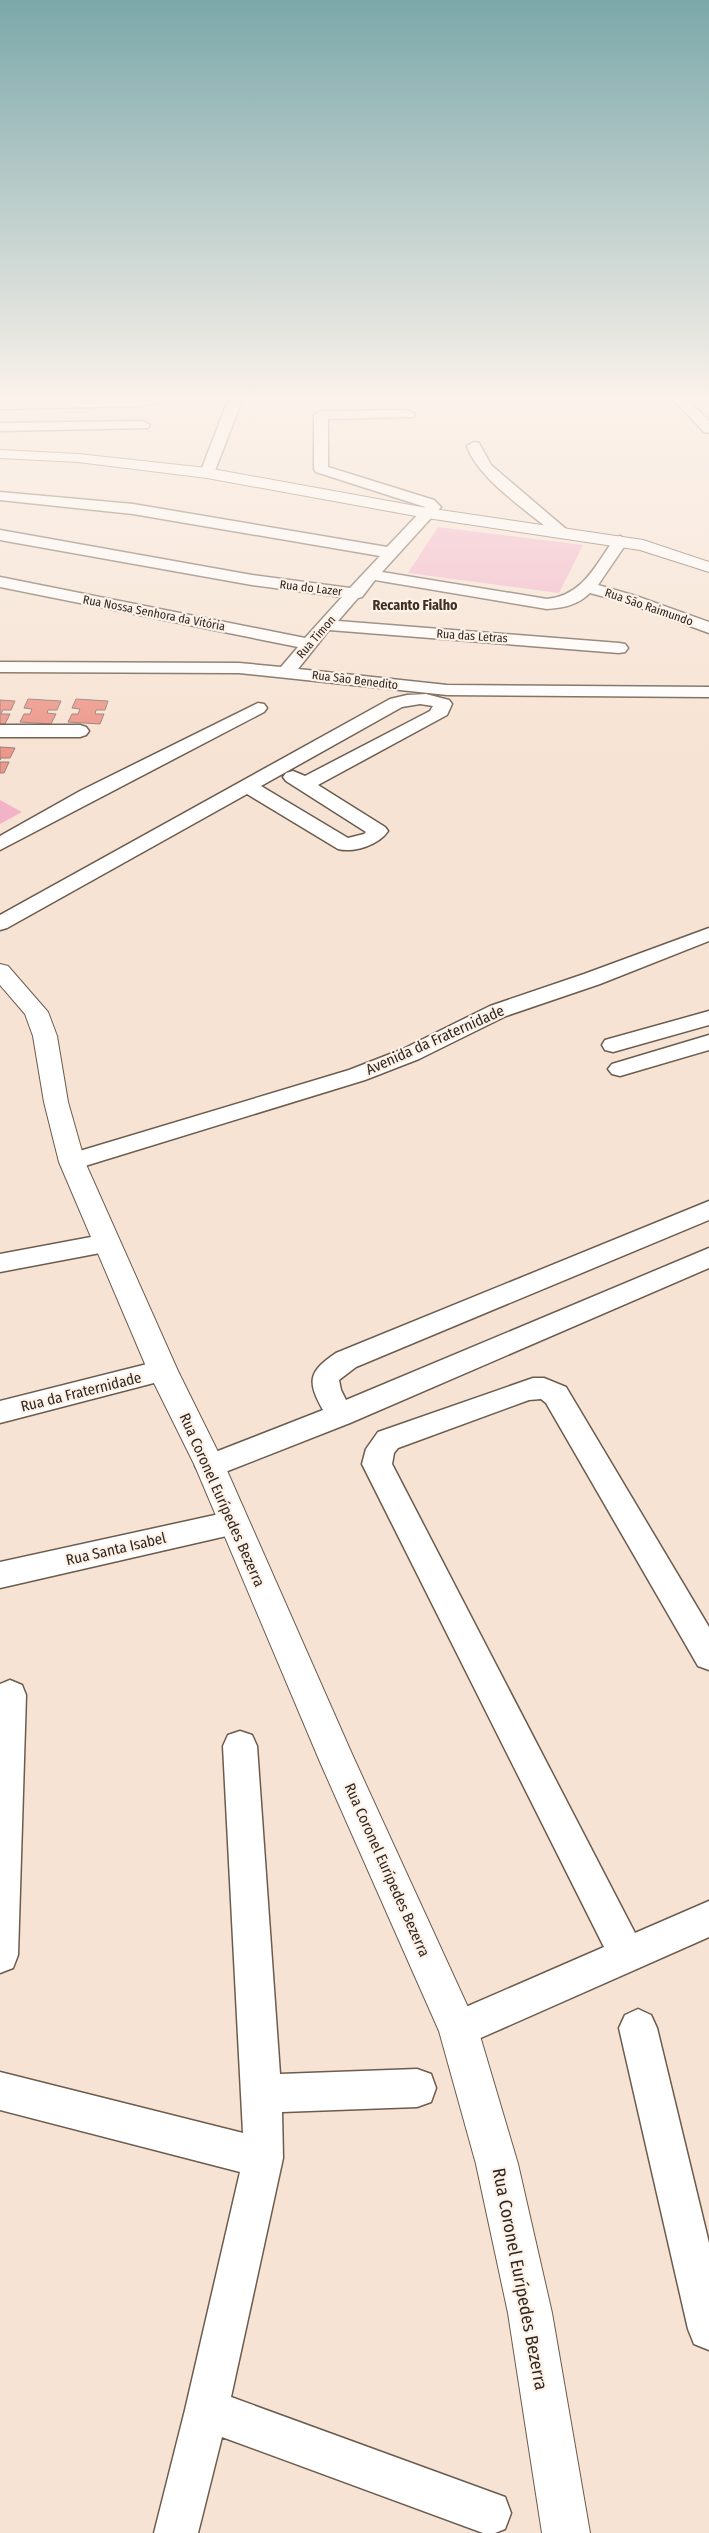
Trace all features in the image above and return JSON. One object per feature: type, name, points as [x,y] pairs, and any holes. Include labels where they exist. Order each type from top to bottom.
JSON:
[{"type":"street","points":[[175,516],[392,553]]},
{"type":"street","name":"Rua Timon","points":[[286,672],[308,644],[356,594],[424,516]]},
{"type":"street","points":[[450,516],[620,541],[660,549],[709,567]]},
{"type":"street","points":[[542,516],[561,532]]},
{"type":"street","name":"Rua do Lazer","points":[[0,535],[252,580],[356,594]]},
{"type":"street","name":"Rua São Raimundo","points":[[372,575],[547,604],[570,602],[589,588],[620,541]]},
{"type":"street","name":"Rua Nossa Senhora da Vitória","points":[[0,582],[308,644]]},
{"type":"street","name":"Rua São Raimundo","points":[[589,588],[630,599],[709,628]]},
{"type":"street","name":"Rua das Letras","points":[[325,625],[619,648]]},
{"type":"street","name":"Rua São Benedito","points":[[0,667],[195,666],[286,672],[447,690],[709,692]]},
{"type":"street","points":[[0,924],[396,703],[421,700],[443,704],[441,711],[436,715],[305,784]]},
{"type":"street","points":[[0,844],[87,795],[258,708]]},
{"type":"street","points":[[0,731],[80,731]]},
{"type":"street","points":[[247,786],[345,845],[371,838],[378,831],[279,768]]},
{"type":"street","name":"Avenida da Fraternidade","points":[[72,1162],[357,1075],[411,1054],[498,1011],[592,979],[709,934]]},
{"type":"street","name":"Rua Coronel Eurípedes Bezerra","points":[[0,971],[36,1012],[42,1026],[56,1102],[72,1162],[163,1371],[210,1466],[233,1523],[458,2030],[497,2164],[530,2313],[566,2533]]},
{"type":"street","points":[[613,1044],[709,1018]]},
{"type":"street","points":[[620,1069],[709,1042]]},
{"type":"street","points":[[340,1415],[324,1383],[325,1376],[330,1370],[346,1360],[709,1210]]},
{"type":"street","points":[[0,1263],[107,1243]]},
{"type":"street","points":[[210,1466],[340,1415],[709,1257]]},
{"type":"street","name":"Rua da Fraternidade","points":[[0,1412],[163,1371]]},
{"type":"street","points":[[627,1955],[377,1464],[380,1449],[388,1440],[536,1388],[547,1389],[556,1395],[709,1656]]},
{"type":"street","name":"Rua Santa Isabel","points":[[0,1575],[233,1523]]},
{"type":"street","points":[[0,1955],[10,1695]]},
{"type":"street","points":[[176,2533],[207,2410],[263,2158],[262,2094],[240,1746]]},
{"type":"street","points":[[458,2030],[709,1919]]},
{"type":"street","points":[[638,2028],[709,2329]]},
{"type":"street","points":[[262,2094],[416,2088]]},
{"type":"street","points":[[0,2091],[263,2158]]},
{"type":"street","points":[[207,2410],[489,2513]]},
{"type":"shaded area","points":[[438,527],[583,545],[559,593],[408,573]]},
{"type":"shaded area","points":[[0,800],[22,812],[0,824]]},
{"type":"building","points":[[28,699],[61,701],[57,710],[48,710],[47,713],[56,714],[51,724],[20,722],[24,714],[30,714],[32,709],[24,708]]},
{"type":"building","points":[[76,699],[108,701],[105,710],[96,710],[95,714],[104,714],[100,724],[68,722],[72,714],[78,714],[80,709],[72,708]]},
{"type":"building","points":[[0,700],[15,701],[11,710],[3,710],[1,714],[10,714],[5,724],[0,724]]},
{"type":"building","points":[[0,747],[15,748],[10,758],[1,758],[0,760]]},
{"type":"building","points":[[0,762],[9,762],[4,773],[0,773]]},
{"type":"district","name":"Recanto Fialho","points":[[415,605]]}]
